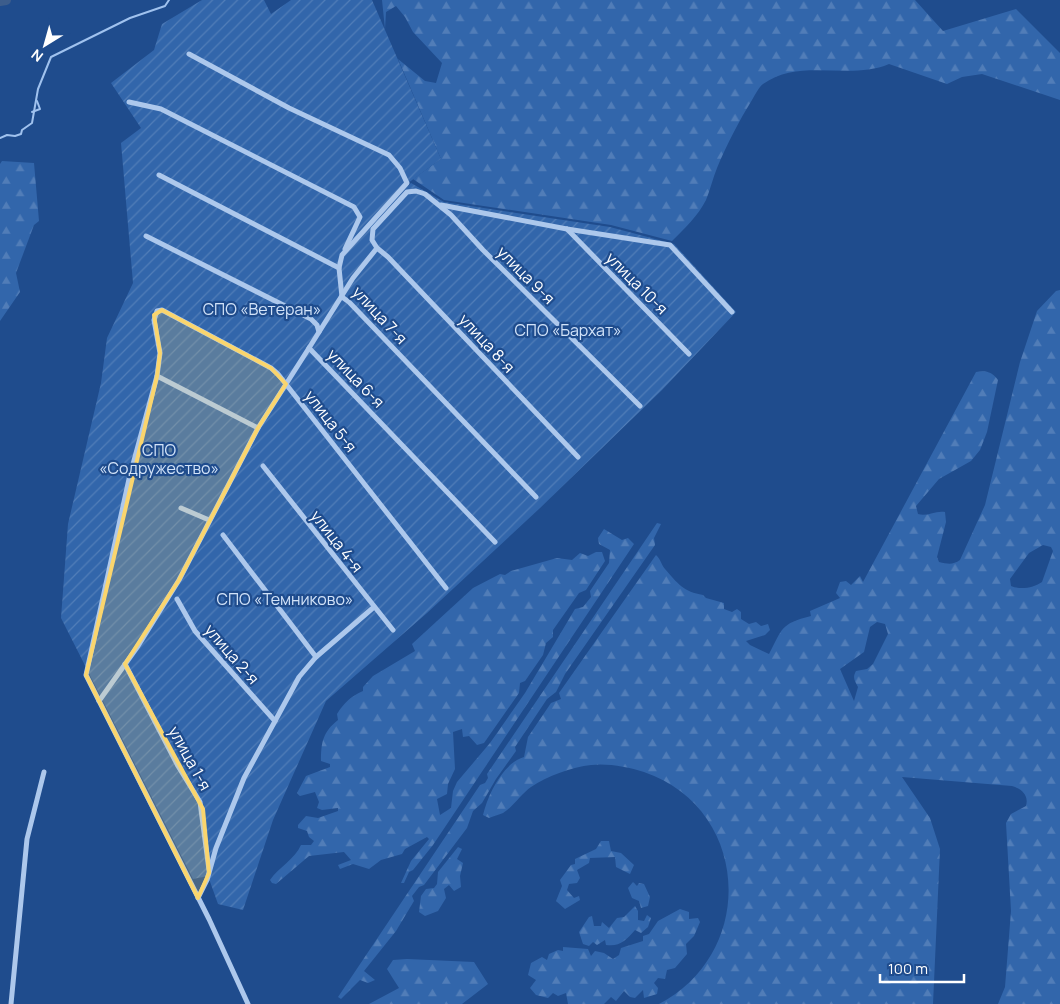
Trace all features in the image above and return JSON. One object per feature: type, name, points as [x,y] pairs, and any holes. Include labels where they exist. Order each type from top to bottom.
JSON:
[{"type":"street","points":[[188,54],[289,108],[389,155],[400,168],[407,183],[342,255]]},
{"type":"street","name":"улица 7-я","points":[[128,102],[161,110],[354,207],[360,217],[342,255],[339,268],[342,297],[349,302],[536,497]]},
{"type":"street","points":[[159,175],[328,260],[339,268]]},
{"type":"street","name":"улица 9-я","points":[[377,248],[372,240],[373,229],[404,195],[410,191],[425,194],[440,205],[640,406]]},
{"type":"street","points":[[440,205],[567,229],[670,245],[732,312]]},
{"type":"street","name":"улица 10-я","points":[[567,229],[689,354]]},
{"type":"street","name":"улица 6-я","points":[[146,236],[304,314],[317,325],[319,332],[309,348],[495,542]]},
{"type":"street","points":[[319,332],[353,278],[377,248]]},
{"type":"street","name":"улица 8-я","points":[[377,248],[388,257],[578,457]]},
{"type":"street","name":"улица 5-я","points":[[157,376],[160,353],[154,315],[162,310],[271,368],[286,384],[446,588]]},
{"type":"street","points":[[99,700],[125,664],[179,580],[258,428],[309,348]]},
{"type":"street","points":[[248,1004],[198,898],[86,675],[138,443],[157,376],[258,428]]},
{"type":"street","name":"улица 4-я","points":[[263,466],[393,630]]},
{"type":"street","points":[[181,508],[209,520]]},
{"type":"street","points":[[223,535],[316,656]]},
{"type":"street","name":"улица 2-я","points":[[176,599],[195,631],[275,721]]},
{"type":"street","points":[[198,898],[239,790],[299,677],[316,656],[374,607]]},
{"type":"street","name":"улица 1-я","points":[[125,664],[200,802],[209,873]]},
{"type":"street","points":[[11,1004],[27,839],[44,772]]},
{"type":"highlighted area","points":[[162,310],[271,368],[286,384],[258,428],[179,580],[125,664],[203,809],[209,873],[198,898],[86,675],[157,376],[160,353],[154,315]]},
{"type":"green space","points":[[202,0],[264,0],[271,14],[291,0],[372,0],[441,159],[408,183],[408,186],[411,183],[444,202],[610,227],[674,244],[736,312],[662,390],[540,508],[427,613],[326,701],[273,820],[243,910],[218,904],[208,876],[193,879],[61,618],[68,524],[101,383],[107,338],[133,283],[121,143],[141,128],[111,83],[154,50],[162,24]]},
{"type":"green space","points":[[382,0],[915,0],[943,31],[1016,9],[1060,53],[1060,100],[982,74],[962,77],[947,84],[889,64],[874,69],[809,70],[777,76],[763,84],[757,91],[725,150],[703,206],[691,222],[672,241],[611,225],[444,200],[413,179],[441,159],[398,59],[425,81],[436,83],[442,63],[413,32],[405,17],[396,6],[386,12],[385,29]]},
{"type":"green space","points":[[2,161],[34,163],[39,221],[34,225],[16,273],[20,292],[0,321],[0,164]]},
{"type":"green space","points":[[1060,290],[1060,1004],[998,1004],[1005,987],[1011,911],[1006,823],[1011,814],[1026,806],[1027,802],[1024,793],[1012,786],[902,777],[930,818],[940,849],[933,1004],[659,1004],[691,981],[713,951],[726,917],[728,882],[721,848],[705,816],[679,790],[644,772],[618,766],[598,765],[568,770],[537,783],[510,808],[503,813],[489,818],[483,815],[497,780],[516,760],[524,757],[528,737],[551,703],[561,699],[559,693],[656,555],[669,574],[686,589],[703,595],[706,598],[724,603],[724,609],[732,612],[737,609],[741,612],[741,619],[749,624],[756,622],[761,626],[768,624],[770,630],[765,635],[746,641],[750,645],[769,654],[784,628],[793,622],[811,616],[810,611],[840,598],[836,593],[840,582],[846,581],[851,585],[860,576],[863,582],[976,372],[983,371],[991,373],[998,380],[987,432],[980,450],[971,461],[939,479],[916,506],[918,514],[925,515],[945,512],[946,522],[937,557],[939,562],[945,563],[953,563],[960,560],[985,505],[1020,362],[1037,311],[1056,291]],"holes":[[[1043,545],[1051,547],[1053,551],[1042,582],[1027,588],[1011,586],[1010,579],[1029,553]],[[877,622],[885,624],[888,634],[873,664],[867,669],[856,671],[854,678],[858,687],[854,701],[840,669],[864,652],[870,627]]]},
{"type":"green space","points":[[657,523],[661,524],[654,538],[655,545],[565,674],[556,692],[547,699],[515,747],[516,751],[482,803],[473,811],[467,828],[424,885],[419,887],[412,896],[414,901],[396,931],[364,971],[375,980],[368,983],[360,980],[341,999],[338,997],[480,785],[485,783],[488,778],[487,774]]},
{"type":"green space","points":[[604,529],[622,540],[628,538],[634,544],[433,845],[413,870],[409,872],[404,883],[401,883],[411,861],[429,839],[427,837],[405,849],[402,854],[381,860],[369,869],[353,864],[340,869],[338,865],[351,860],[344,852],[309,856],[276,884],[272,883],[270,880],[295,855],[301,845],[311,845],[314,841],[309,837],[307,831],[298,828],[298,825],[306,816],[318,818],[338,811],[338,808],[322,810],[317,808],[319,802],[315,792],[300,796],[297,793],[306,776],[330,767],[330,764],[321,761],[322,743],[326,733],[338,720],[337,714],[345,703],[363,691],[363,687],[373,676],[415,651],[412,644],[473,588],[500,574],[505,575],[511,571],[557,558],[572,560],[580,553],[588,556],[596,552],[602,552],[605,561],[586,590],[579,593],[553,630],[553,637],[546,643],[543,655],[525,681],[520,683],[519,693],[484,743],[477,745],[469,736],[463,737],[462,729],[453,732],[455,769],[448,784],[447,794],[437,799],[440,815],[451,808],[453,791],[457,782],[490,743],[525,693],[575,609],[583,607],[591,597],[590,591],[609,563],[610,550],[599,544],[598,538]]},
{"type":"green space","points":[[601,841],[609,841],[611,851],[621,853],[634,865],[630,874],[616,867],[615,857],[590,858],[589,863],[577,870],[580,878],[577,883],[569,884],[567,890],[574,898],[579,896],[580,900],[565,909],[556,901],[562,886],[560,880],[571,865],[575,864],[575,859],[596,849]]},
{"type":"green space","points":[[458,847],[462,849],[457,859],[463,863],[460,876],[461,887],[454,891],[449,885],[444,889],[446,898],[438,911],[425,916],[419,912],[421,896],[426,889],[434,888],[437,884],[438,872]]},
{"type":"green space","points":[[633,882],[637,886],[639,883],[644,884],[650,897],[648,906],[641,908],[639,901],[632,898],[628,888]]},
{"type":"green space","points":[[635,906],[638,911],[638,920],[644,921],[647,915],[651,918],[648,927],[641,933],[635,930],[626,940],[615,945],[606,945],[605,940],[597,945],[593,942],[589,946],[583,944],[579,932],[589,917],[592,916],[594,926],[601,926],[602,922],[609,928],[617,918],[624,917]]},
{"type":"green space","points":[[680,909],[689,912],[689,919],[698,918],[700,922],[694,936],[686,944],[687,954],[675,968],[667,970],[665,979],[658,978],[654,983],[658,988],[657,994],[644,998],[643,990],[635,998],[630,997],[624,991],[616,1001],[611,997],[604,1004],[568,1004],[566,993],[558,996],[553,993],[548,998],[536,995],[530,988],[536,980],[528,975],[531,963],[542,957],[547,960],[549,954],[558,950],[563,951],[563,947],[588,949],[591,956],[595,951],[604,953],[613,959],[619,955],[621,948],[643,941],[643,936],[649,934],[658,921]]},
{"type":"green space","points":[[393,960],[474,962],[488,984],[462,1004],[369,1004],[399,988],[387,969]]},
{"type":"waterway","points":[[0,1],[6,0]]},
{"type":"waterway","points":[[0,138],[7,135],[15,136],[21,134],[22,130],[32,123],[38,89],[51,57],[130,18],[165,6],[169,0]]},
{"type":"waterway","points":[[32,112],[40,109],[37,101]]},
{"type":"park label","name":"СПО «Ветеран»","points":[[262,309]]},
{"type":"park label","name":"СПО «Бархат»","points":[[568,330]]},
{"type":"park label","name":"СПО «Содружество»","points":[[159,459]]},
{"type":"park label","name":"СПО «Темниково»","points":[[285,599]]}]
